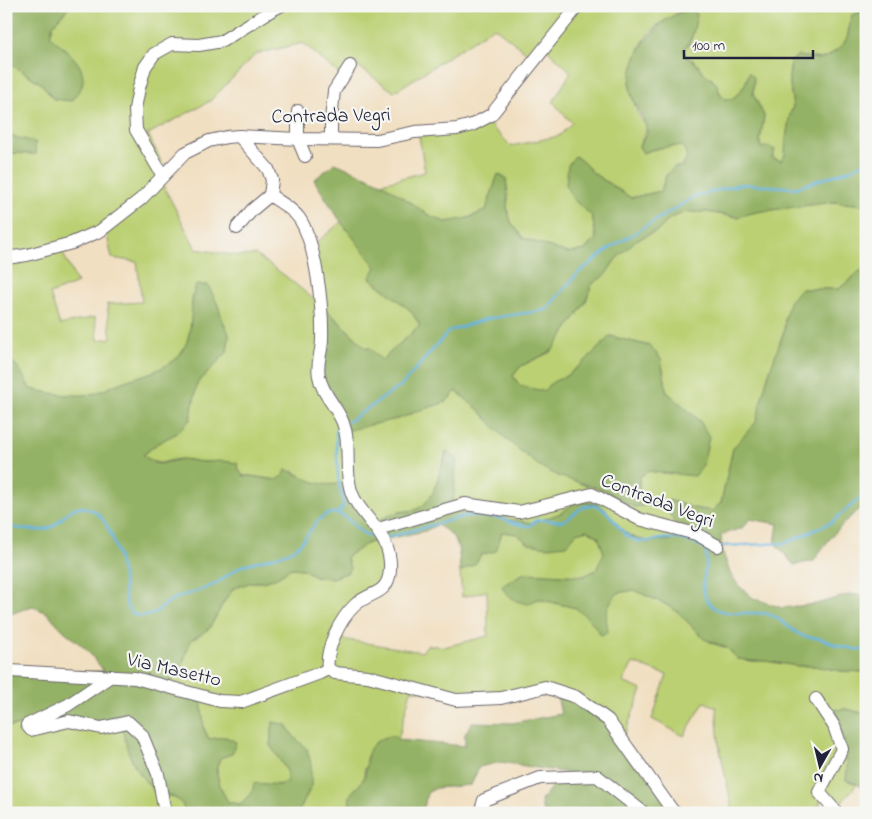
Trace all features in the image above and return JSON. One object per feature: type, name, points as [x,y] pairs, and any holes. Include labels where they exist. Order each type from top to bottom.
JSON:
[{"type":"street","points":[[163,176],[136,130],[135,109],[145,67],[154,54],[172,44],[199,45],[222,41],[280,6]]},
{"type":"street","name":"Contrada Vegri","points":[[6,258],[72,244],[100,231],[141,199],[185,153],[227,136],[377,140],[415,132],[457,129],[472,125],[491,115],[578,6]]},
{"type":"street","points":[[331,139],[334,91],[350,66]]},
{"type":"street","points":[[298,111],[298,139],[305,156]]},
{"type":"street","name":"Contrada Vegri","points":[[239,136],[268,169],[272,180],[270,195]]},
{"type":"street","points":[[237,228],[252,210],[270,195],[293,210],[310,238],[322,308],[319,378],[343,423],[347,441],[347,474],[352,496],[378,530],[385,543],[390,568],[389,578],[384,588],[355,605],[344,619],[330,644],[326,659],[328,669],[335,673],[368,676],[456,700],[502,698],[544,687],[576,697],[608,720],[676,813]]},
{"type":"street","name":"Contrada Vegri","points":[[378,530],[465,504],[519,512],[592,494],[639,519],[696,534],[718,546]]},
{"type":"street","name":"Via Masetto","points":[[6,672],[135,678],[220,701],[241,702],[320,674],[328,669]]},
{"type":"street","points":[[111,676],[68,705],[27,726],[30,730],[69,721],[101,728],[128,722],[142,735],[158,774],[165,813]]},
{"type":"street","points":[[816,699],[834,726],[842,749],[819,792],[837,813]]},
{"type":"street","points":[[480,813],[484,800],[540,778],[597,776],[644,813]]},
{"type":"green space","points":[[6,6],[70,6],[53,25],[50,36],[74,58],[82,72],[81,88],[71,101],[53,99],[42,84],[11,64],[6,64]]},
{"type":"green space","points":[[70,6],[866,6],[866,15],[860,12],[852,15],[847,38],[842,46],[829,56],[821,59],[805,57],[791,61],[789,78],[793,107],[790,114],[785,155],[781,161],[772,158],[775,150],[761,149],[760,141],[764,116],[747,80],[732,99],[724,99],[712,79],[694,61],[687,57],[683,50],[689,45],[694,30],[681,11],[655,27],[645,38],[641,46],[630,79],[632,98],[639,116],[646,126],[639,146],[643,153],[672,146],[682,146],[686,152],[686,160],[680,167],[666,175],[661,191],[631,198],[593,173],[575,156],[573,199],[592,216],[596,238],[585,250],[568,253],[523,238],[511,222],[507,208],[506,178],[498,174],[486,210],[455,222],[445,222],[430,216],[382,183],[425,172],[419,136],[486,121],[511,146],[559,136],[572,123],[553,102],[571,72],[547,49],[536,60],[494,27],[394,92],[355,64],[340,75],[303,43],[256,54],[210,101],[148,134],[166,172],[160,179],[196,249],[239,256],[256,255],[321,305],[310,248],[341,222],[377,267],[370,278],[410,310],[420,325],[382,360],[370,348],[366,348],[323,306],[373,424],[401,418],[446,402],[456,391],[479,410],[505,438],[522,451],[581,484],[604,490],[634,507],[639,490],[639,478],[647,471],[671,474],[700,421],[667,392],[661,359],[650,346],[610,336],[580,365],[569,374],[553,382],[544,392],[520,386],[513,376],[521,366],[552,351],[585,303],[592,284],[605,275],[616,259],[636,240],[659,230],[670,218],[686,212],[707,212],[737,217],[756,212],[833,202],[866,205],[866,271],[860,271],[839,289],[800,289],[785,318],[784,331],[767,379],[756,423],[733,449],[721,503],[712,511],[693,508],[669,500],[679,530],[672,540],[647,541],[633,537],[623,531],[604,508],[594,503],[576,502],[561,513],[533,523],[483,516],[464,509],[453,500],[457,459],[446,452],[433,493],[424,505],[415,510],[399,512],[370,523],[344,483],[334,486],[317,484],[293,471],[277,480],[243,476],[229,463],[224,462],[199,462],[176,459],[163,463],[155,462],[143,455],[158,443],[177,433],[190,420],[197,384],[227,352],[229,334],[218,305],[192,294],[189,334],[180,355],[166,366],[157,370],[92,394],[65,395],[30,389],[19,368],[6,357],[6,153],[36,154],[35,142],[6,135],[6,64],[11,64],[42,84],[53,99],[50,36],[53,25]],"holes":[[[106,231],[112,258],[137,262],[142,302],[107,304],[111,338],[98,340],[95,317],[60,325],[50,294],[77,283],[61,249]]]},
{"type":"green space","points":[[690,9],[697,14],[691,38],[683,50],[687,57],[694,61],[717,84],[719,92],[724,99],[732,99],[741,90],[749,72],[754,77],[753,94],[764,116],[760,141],[761,148],[768,146],[775,150],[772,158],[781,161],[785,155],[790,114],[793,107],[789,78],[791,61],[797,56],[821,59],[829,56],[842,46],[847,38],[852,15],[860,12],[866,15],[866,205],[833,202],[756,212],[737,217],[707,212],[686,212],[670,218],[659,230],[636,240],[616,259],[605,275],[592,284],[585,303],[552,351],[521,366],[513,376],[520,386],[544,391],[553,382],[569,374],[580,365],[610,336],[650,346],[661,359],[667,392],[700,421],[709,437],[703,465],[695,476],[647,471],[639,477],[639,490],[649,505],[634,507],[604,490],[558,476],[538,465],[505,438],[479,410],[456,391],[446,402],[401,418],[345,431],[318,384],[322,306],[366,348],[370,348],[382,360],[420,325],[410,310],[370,278],[376,267],[341,222],[314,180],[335,163],[382,183],[427,214],[445,222],[469,218],[486,210],[498,174],[506,178],[507,208],[511,222],[523,238],[568,253],[585,250],[596,238],[592,216],[573,199],[566,186],[568,165],[575,156],[593,173],[631,198],[661,191],[666,176],[674,167],[682,167],[685,161],[686,154],[682,146],[672,146],[643,153],[639,146],[647,132],[647,128],[633,98],[630,86],[635,60],[640,48],[648,37],[666,20]]},
{"type":"green space","points":[[6,135],[35,142],[36,154],[6,153]]},
{"type":"green space","points":[[860,271],[866,271],[866,503],[837,530],[814,561],[794,565],[775,543],[778,524],[750,519],[742,528],[721,535],[722,550],[730,573],[738,585],[753,598],[782,608],[816,604],[848,595],[866,594],[866,672],[841,671],[814,666],[738,659],[727,648],[704,639],[678,612],[634,590],[618,593],[608,606],[606,620],[608,632],[601,635],[590,620],[576,608],[538,599],[528,604],[516,601],[505,592],[502,586],[524,573],[584,576],[596,570],[604,553],[598,536],[587,530],[576,533],[567,545],[547,547],[529,544],[517,534],[502,532],[496,551],[481,555],[475,564],[460,572],[457,544],[445,529],[437,525],[425,531],[368,543],[346,557],[350,568],[347,573],[331,578],[315,576],[303,569],[291,568],[277,577],[263,582],[252,582],[234,588],[209,629],[190,641],[184,660],[168,689],[201,700],[204,729],[209,739],[226,737],[236,742],[232,754],[220,758],[216,770],[221,789],[228,802],[240,804],[252,793],[254,783],[281,785],[287,782],[287,771],[270,745],[273,722],[286,725],[294,737],[307,749],[311,764],[311,787],[298,813],[185,813],[179,800],[167,795],[157,795],[140,774],[130,757],[119,720],[102,724],[34,723],[6,727],[6,674],[104,671],[86,649],[64,631],[47,613],[32,606],[8,615],[6,618],[6,357],[19,368],[30,389],[71,395],[86,395],[100,392],[156,370],[179,355],[187,341],[191,325],[192,300],[196,285],[208,285],[229,334],[227,352],[197,384],[190,420],[177,433],[158,443],[143,455],[154,463],[160,464],[182,459],[202,462],[223,461],[237,463],[243,476],[277,480],[283,476],[286,470],[322,484],[345,482],[370,523],[399,512],[415,510],[424,505],[433,493],[447,452],[457,459],[453,500],[464,509],[483,516],[533,523],[561,513],[576,502],[594,503],[604,508],[623,531],[633,537],[647,541],[672,540],[679,530],[667,510],[669,500],[693,508],[712,511],[721,503],[733,448],[756,422],[767,379],[784,331],[789,302],[800,289],[839,289]]},
{"type":"green space","points":[[587,530],[598,536],[604,553],[597,570],[584,576],[524,573],[503,586],[538,599],[576,608],[608,632],[606,615],[610,602],[617,593],[634,590],[678,612],[711,643],[727,648],[738,659],[814,666],[841,671],[866,672],[866,714],[846,709],[832,710],[845,744],[847,761],[846,780],[857,784],[838,807],[824,793],[818,808],[805,813],[733,813],[719,745],[716,707],[704,702],[684,736],[652,719],[667,675],[633,663],[623,682],[642,690],[623,738],[556,691],[495,700],[411,690],[398,740],[365,768],[363,781],[353,791],[351,812],[353,813],[298,813],[311,787],[307,749],[294,737],[286,725],[273,722],[270,745],[287,771],[287,782],[262,788],[240,804],[228,802],[219,784],[217,770],[226,737],[209,739],[204,729],[201,700],[167,690],[184,660],[190,641],[209,629],[234,588],[252,582],[263,582],[277,577],[291,568],[303,569],[315,576],[331,578],[347,573],[350,568],[346,557],[368,543],[382,541],[390,556],[383,590],[358,603],[335,638],[422,652],[427,645],[444,647],[488,636],[487,591],[462,597],[460,572],[475,564],[481,555],[499,541],[502,532],[517,534],[529,544],[567,545],[575,533]]},
{"type":"green space","points":[[556,691],[613,728],[674,813],[543,813],[541,801],[553,785],[569,781],[574,774],[501,762],[479,767],[471,785],[436,788],[427,793],[423,813],[351,812],[350,796],[362,781],[366,771],[369,751],[376,742],[389,736],[394,736],[398,740],[465,746],[465,734],[472,722],[512,723],[561,714]]},
{"type":"green space","points":[[846,709],[866,714],[866,790],[846,780],[847,761],[845,744],[832,710]]},
{"type":"green space","points":[[119,720],[125,734],[167,794],[181,803],[185,813],[6,813],[6,727],[34,723]]},
{"type":"waterway","points":[[348,422],[402,385],[449,331],[486,319],[546,310],[578,273],[610,248],[694,197],[741,184],[795,188],[850,170],[866,161]]},
{"type":"waterway","points":[[336,430],[338,478],[344,506],[337,513]]},
{"type":"waterway","points":[[723,546],[786,543],[832,522],[866,493]]},
{"type":"waterway","points":[[385,538],[469,515],[497,518],[529,526],[538,520],[562,521],[568,519],[584,507],[595,506],[608,514],[624,533],[638,541],[678,539],[705,548],[704,594],[712,606],[719,610],[735,613],[768,614],[778,618],[803,636],[818,638],[840,646],[866,651]]},
{"type":"waterway","points":[[6,527],[42,530],[53,527],[66,514],[77,507],[92,510],[104,522],[113,540],[123,577],[127,607],[132,613],[141,616],[152,614],[176,598],[212,585],[240,567],[281,555],[294,549],[320,519],[332,513],[340,514],[362,532],[377,538]]}]
